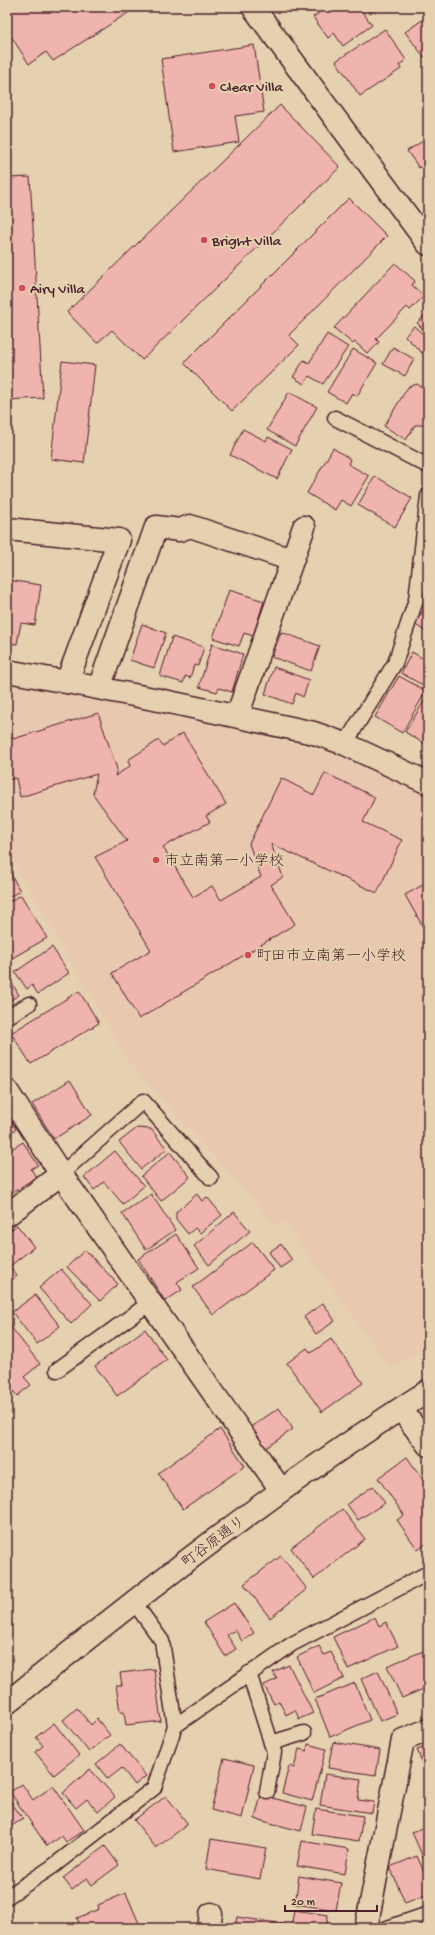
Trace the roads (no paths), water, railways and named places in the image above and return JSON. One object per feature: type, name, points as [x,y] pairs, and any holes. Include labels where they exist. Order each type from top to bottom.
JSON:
[{"type":"street","points":[[253,7],[428,244]]},
{"type":"street","points":[[100,688],[156,527],[180,530],[190,526],[292,560]]},
{"type":"street","points":[[237,716],[304,527]]},
{"type":"street","points":[[7,530],[119,540],[67,682]]},
{"type":"street","points":[[7,671],[100,688],[314,733],[345,744],[428,783]]},
{"type":"street","points":[[7,1091],[61,1174],[282,1490]]},
{"type":"street","points":[[7,1215],[61,1174]]},
{"type":"street","name":"町谷原通り","points":[[7,1703],[133,1601],[282,1490],[428,1391]]},
{"type":"street","points":[[401,1409],[428,1445]]},
{"type":"street","points":[[366,1928],[403,1740],[428,1730]]},
{"type":"lane","points":[[335,418],[428,466]]},
{"type":"lane","points":[[345,744],[395,663],[416,600],[427,500]]},
{"type":"lane","points":[[7,1017],[29,1004]]},
{"type":"lane","points":[[61,1174],[143,1101],[211,1178]]},
{"type":"lane","points":[[57,1370],[150,1302]]},
{"type":"lane","points":[[175,1726],[292,1644],[428,1573]]},
{"type":"lane","points":[[7,1897],[52,1867],[154,1788],[175,1726],[162,1641],[133,1601]]},
{"type":"lane","points":[[249,1673],[274,1752],[267,1792]]},
{"type":"lane","points":[[271,1743],[304,1733]]},
{"type":"lane","points":[[387,1928],[428,1914]]},
{"type":"place","name":"Clear Villa","points":[[212,86]]},
{"type":"place","name":"Bright Villa","points":[[204,240]]},
{"type":"place","name":"Airy Villa","points":[[22,288]]},
{"type":"place","name":"市立南第一小学校","points":[[156,860]]},
{"type":"place","name":"町田市立南第一小学校","points":[[248,955]]}]
